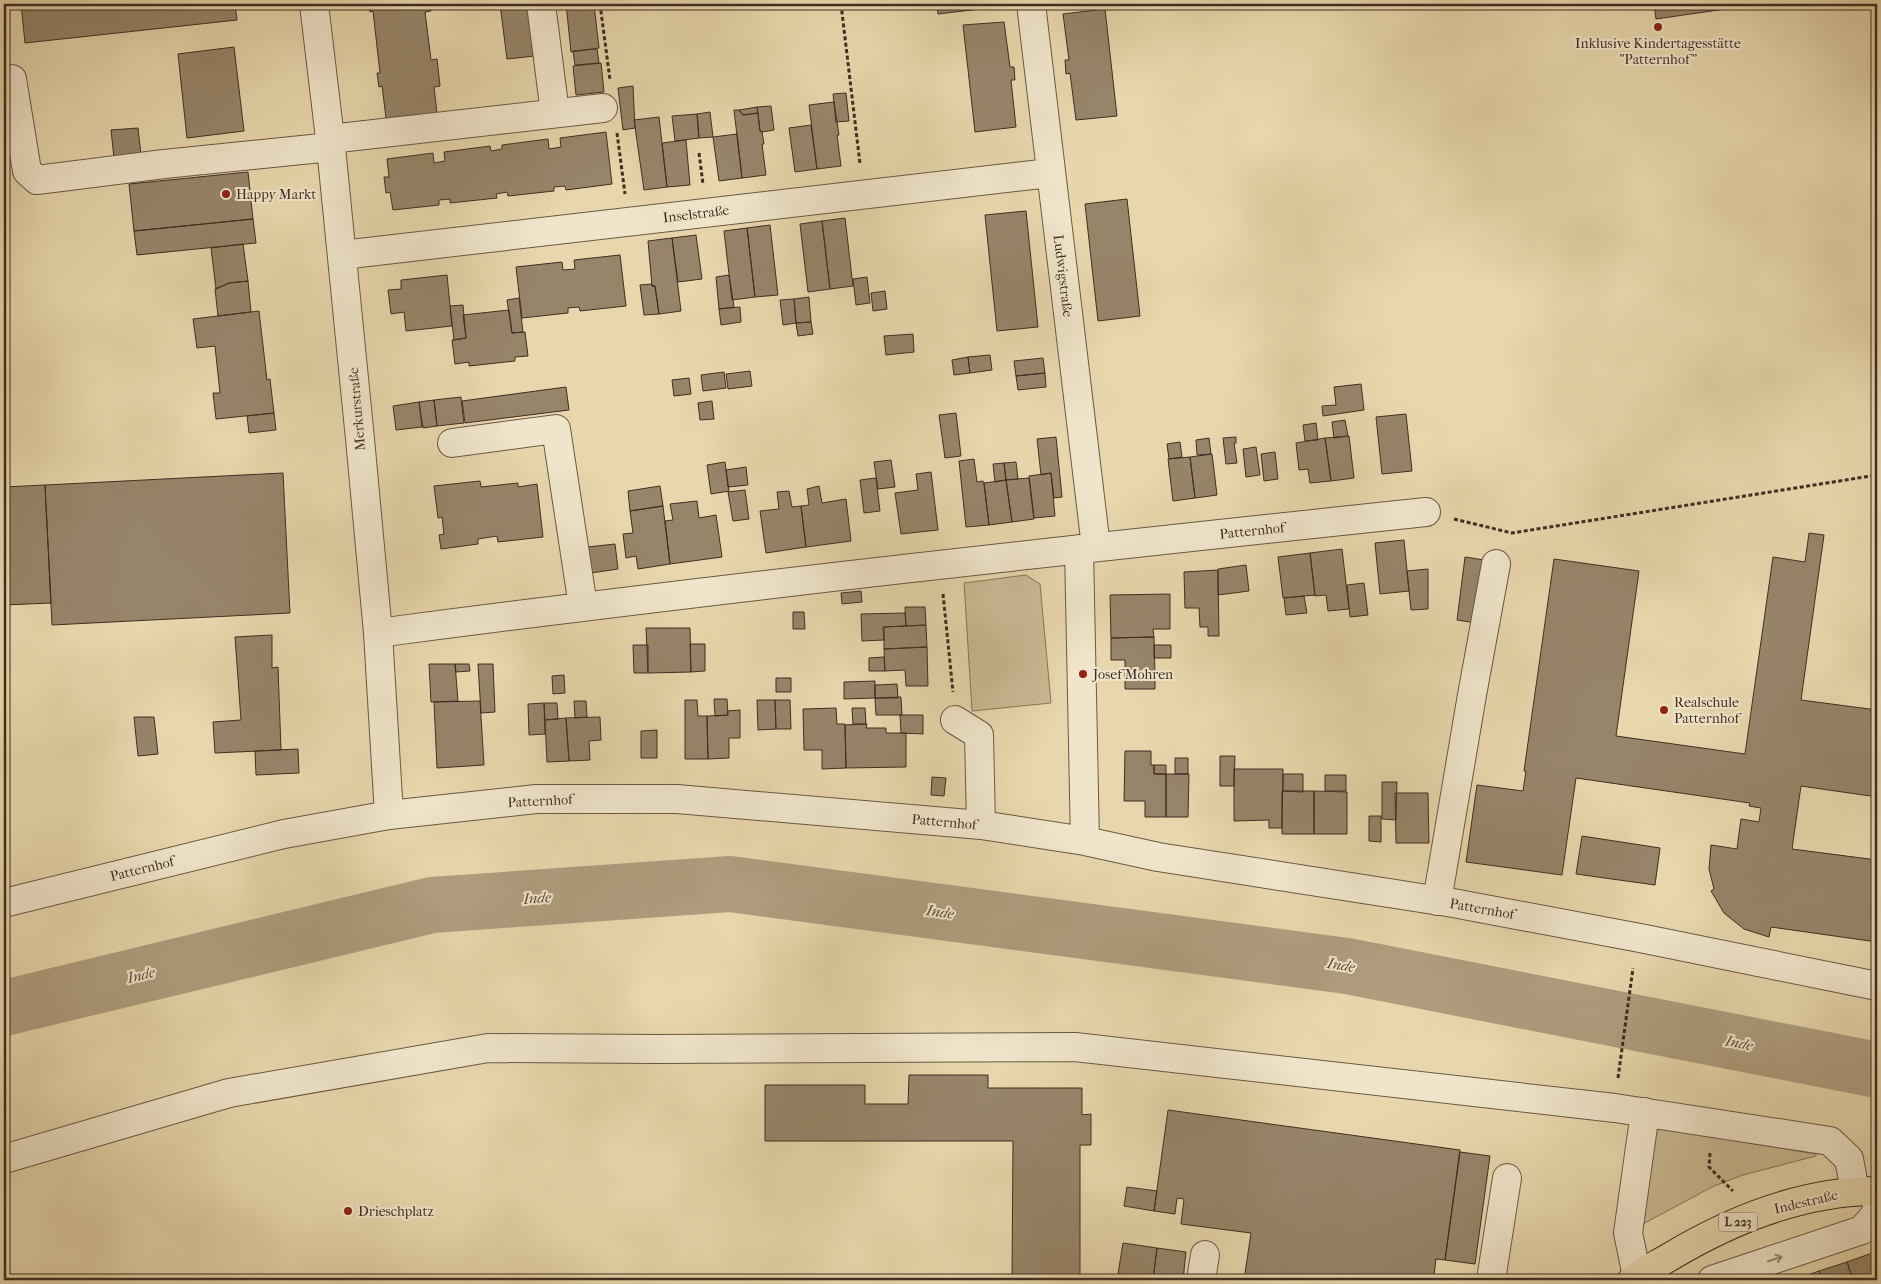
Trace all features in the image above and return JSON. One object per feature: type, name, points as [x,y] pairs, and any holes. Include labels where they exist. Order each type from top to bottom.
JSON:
[{"type":"main road","name":"Indestraße","points":[[1635,1278],[1684,1248],[1756,1214],[1799,1201],[1866,1191]]},
{"type":"street","name":"Merkurstraße","points":[[314,4],[331,143],[378,633],[389,815]]},
{"type":"street","points":[[541,4],[555,113]]},
{"type":"street","name":"Ludwigstraße","points":[[1031,4],[1088,548]]},
{"type":"street","points":[[12,79],[27,171],[37,180],[602,108]]},
{"type":"street","name":"Inselstraße","points":[[342,255],[1050,173]]},
{"type":"street","points":[[452,443],[556,429],[583,606]]},
{"type":"street","name":"Patternhof","points":[[378,633],[583,606],[938,565],[1426,512]]},
{"type":"street","points":[[1086,842],[1088,548]]},
{"type":"street","points":[[1437,901],[1496,564]]},
{"type":"street","points":[[955,720],[979,735],[981,826]]},
{"type":"street","name":"Patternhof","points":[[4,903],[284,834],[389,815],[536,799],[677,799],[981,826],[1086,842],[1158,857],[1437,901],[1640,938],[1877,986]]},
{"type":"street","points":[[4,1159],[228,1093],[488,1048],[657,1050],[1075,1047],[1645,1112],[1830,1141],[1850,1159],[1866,1191]]},
{"type":"street","points":[[1635,1278],[1628,1233],[1645,1112]]},
{"type":"street","points":[[1490,1280],[1507,1178]]},
{"type":"street","points":[[1712,1280],[1862,1230],[1875,1215],[1877,1207]]},
{"type":"path","points":[[841,4],[864,194]]},
{"type":"path","points":[[1426,512],[1512,533],[1877,475]]},
{"type":"path","points":[[938,565],[946,609],[955,720]]},
{"type":"path","points":[[1619,1074],[1634,966]]},
{"type":"path","points":[[1714,1122],[1709,1167],[1756,1214]]},
{"type":"shaded area","points":[[1026,575],[1040,584],[1051,703],[972,711],[964,583]]},
{"type":"shaded area","points":[[1659,1128],[1816,1154],[1816,1156],[1743,1175],[1714,1186],[1641,1225],[1655,1133]]},
{"type":"building","points":[[21,4],[235,4],[237,20],[25,43]]},
{"type":"building","points":[[369,4],[430,4],[431,11],[425,12],[431,60],[437,59],[440,86],[434,87],[437,113],[386,118],[382,86],[379,87],[377,73],[380,73],[373,11],[370,12]]},
{"type":"building","points":[[500,4],[529,4],[535,56],[507,59]]},
{"type":"building","points":[[566,4],[594,4],[599,48],[571,52]]},
{"type":"building","points":[[937,4],[979,4],[980,9],[938,14]]},
{"type":"building","points":[[1654,4],[1760,4],[1656,19]]},
{"type":"building","points":[[1105,9],[1117,116],[1076,120],[1070,73],[1066,74],[1065,60],[1069,60],[1063,14]]},
{"type":"building","points":[[1004,22],[1010,67],[1014,67],[1015,80],[1011,80],[1016,127],[975,132],[963,25]]},
{"type":"building","points":[[234,47],[244,131],[187,138],[178,54]]},
{"type":"building","points":[[597,49],[599,63],[575,65],[573,51]]},
{"type":"building","points":[[601,63],[604,92],[576,95],[573,66]]},
{"type":"building","points":[[633,86],[635,128],[623,130],[618,88]]},
{"type":"building","points":[[846,93],[849,121],[836,122],[833,94]]},
{"type":"building","points":[[834,102],[841,166],[817,169],[809,105]]},
{"type":"building","points":[[771,106],[774,130],[762,132],[760,131],[757,107]]},
{"type":"building","points":[[757,107],[758,113],[743,115],[739,110]]},
{"type":"building","points":[[734,110],[739,110],[743,115],[758,113],[764,144],[762,144],[766,175],[742,178]]},
{"type":"building","points":[[710,112],[713,137],[699,138],[697,114]]},
{"type":"building","points":[[697,114],[699,138],[675,141],[672,116]]},
{"type":"building","points":[[659,117],[667,187],[644,190],[634,120]]},
{"type":"building","points":[[811,125],[817,169],[795,172],[789,128]]},
{"type":"building","points":[[138,128],[141,155],[114,158],[111,130]]},
{"type":"building","points":[[606,132],[612,184],[566,190],[565,186],[554,187],[554,191],[508,196],[507,192],[496,194],[497,198],[450,203],[450,199],[439,200],[439,205],[393,210],[390,192],[386,193],[384,177],[389,177],[387,159],[433,153],[434,163],[445,161],[444,152],[490,146],[491,151],[502,149],[502,145],[548,139],[549,149],[561,147],[560,138]]},
{"type":"building","points":[[737,134],[742,178],[719,181],[713,137]]},
{"type":"building","points":[[686,140],[690,185],[667,187],[662,143]]},
{"type":"building","points":[[248,172],[253,219],[134,231],[129,184]]},
{"type":"building","points":[[1127,199],[1140,316],[1098,321],[1085,204]]},
{"type":"building","points":[[1026,211],[1038,327],[997,331],[985,215]]},
{"type":"building","points":[[845,218],[853,286],[830,289],[822,221]]},
{"type":"building","points":[[253,219],[256,243],[137,255],[134,231]]},
{"type":"building","points":[[822,221],[830,289],[808,292],[800,224]]},
{"type":"building","points":[[770,225],[778,295],[755,297],[747,228]]},
{"type":"building","points":[[747,228],[755,297],[732,300],[724,231]]},
{"type":"building","points":[[696,235],[702,279],[678,282],[672,238]]},
{"type":"building","points":[[672,238],[681,311],[659,314],[655,286],[652,286],[648,241]]},
{"type":"building","points":[[243,244],[248,281],[229,283],[216,289],[211,248]]},
{"type":"building","points":[[620,255],[626,306],[580,311],[579,307],[568,308],[568,313],[522,318],[516,267],[562,262],[563,270],[575,269],[574,260]]},
{"type":"building","points":[[447,275],[452,326],[406,331],[404,312],[391,314],[388,290],[401,289],[401,280]]},
{"type":"building","points":[[729,275],[734,307],[719,309],[716,277]]},
{"type":"building","points":[[867,277],[870,303],[856,305],[853,279]]},
{"type":"building","points":[[248,281],[251,312],[218,316],[215,289],[229,283]]},
{"type":"building","points":[[652,284],[652,286],[655,286],[659,314],[644,315],[640,285]]},
{"type":"building","points":[[885,291],[887,309],[873,311],[871,293]]},
{"type":"building","points":[[809,297],[811,322],[796,323],[794,299]]},
{"type":"building","points":[[519,298],[523,332],[512,333],[507,300]]},
{"type":"building","points":[[794,299],[796,323],[783,325],[780,300]]},
{"type":"building","points":[[463,305],[466,338],[454,340],[450,306]]},
{"type":"building","points":[[740,307],[741,322],[721,325],[719,309]]},
{"type":"building","points":[[509,310],[512,333],[525,332],[528,356],[515,357],[515,361],[469,366],[469,362],[455,364],[452,340],[466,338],[463,315]]},
{"type":"building","points":[[259,311],[267,380],[270,379],[274,413],[216,419],[213,393],[220,393],[215,346],[197,348],[193,319]]},
{"type":"building","points":[[811,322],[813,334],[798,336],[796,323]]},
{"type":"building","points":[[913,334],[914,352],[886,355],[884,336]]},
{"type":"building","points":[[990,355],[992,370],[970,373],[968,357]]},
{"type":"building","points":[[968,357],[970,373],[954,375],[952,360]]},
{"type":"building","points":[[1043,358],[1045,373],[1016,376],[1014,361]]},
{"type":"building","points":[[750,371],[752,386],[728,389],[726,374]]},
{"type":"building","points":[[724,372],[726,388],[703,391],[701,375]]},
{"type":"building","points":[[1045,373],[1046,387],[1018,390],[1016,376]]},
{"type":"building","points":[[689,378],[691,394],[674,396],[672,380]]},
{"type":"building","points":[[1361,384],[1364,410],[1323,416],[1322,406],[1336,405],[1334,387]]},
{"type":"building","points":[[566,387],[569,410],[465,423],[462,401]]},
{"type":"building","points":[[461,397],[464,423],[437,426],[434,400]]},
{"type":"building","points":[[434,400],[437,426],[423,428],[419,402]]},
{"type":"building","points":[[712,401],[714,419],[700,420],[698,403]]},
{"type":"building","points":[[419,402],[422,427],[396,430],[393,406]]},
{"type":"building","points":[[274,413],[276,430],[249,433],[247,416]]},
{"type":"building","points":[[956,413],[961,456],[945,458],[939,415]]},
{"type":"building","points":[[1406,414],[1412,471],[1382,474],[1376,417]]},
{"type":"building","points":[[1345,420],[1348,436],[1334,438],[1332,422]]},
{"type":"building","points":[[1316,423],[1318,440],[1305,441],[1303,425]]},
{"type":"building","points":[[1349,436],[1354,478],[1331,481],[1325,438]]},
{"type":"building","points":[[1056,437],[1062,497],[1054,498],[1051,473],[1041,475],[1037,439]]},
{"type":"building","points":[[1236,437],[1236,443],[1234,443],[1237,463],[1226,464],[1223,438]]},
{"type":"building","points":[[1209,438],[1211,454],[1197,455],[1196,440]]},
{"type":"building","points":[[1325,438],[1331,481],[1310,483],[1308,469],[1299,470],[1296,443]]},
{"type":"building","points":[[1180,442],[1182,457],[1169,459],[1167,444]]},
{"type":"building","points":[[1256,447],[1260,475],[1246,477],[1243,449]]},
{"type":"building","points":[[1275,452],[1278,479],[1264,481],[1261,454]]},
{"type":"building","points":[[1212,454],[1217,495],[1195,498],[1190,457]]},
{"type":"building","points":[[1190,457],[1195,498],[1173,501],[1168,459]]},
{"type":"building","points":[[974,459],[977,482],[983,481],[984,483],[989,525],[966,527],[959,461]]},
{"type":"building","points":[[891,460],[895,487],[878,489],[874,462]]},
{"type":"building","points":[[725,462],[729,491],[711,494],[707,465]]},
{"type":"building","points":[[1016,462],[1018,479],[1006,480],[1004,463]]},
{"type":"building","points":[[1004,463],[1006,480],[995,482],[993,464]]},
{"type":"building","points":[[746,467],[748,485],[728,487],[726,470]]},
{"type":"building","points":[[931,472],[938,530],[901,534],[895,493],[918,490],[916,474]]},
{"type":"building","points":[[283,473],[290,613],[52,625],[45,485]]},
{"type":"building","points":[[1051,473],[1055,516],[1034,518],[1029,476]]},
{"type":"building","points":[[876,478],[880,511],[864,513],[860,480]]},
{"type":"building","points":[[1029,478],[1034,519],[1012,522],[1006,480]]},
{"type":"building","points":[[1006,480],[1012,522],[989,525],[984,483]]},
{"type":"building","points":[[480,481],[481,487],[518,483],[518,487],[537,484],[543,537],[498,542],[497,536],[478,539],[478,544],[441,549],[439,535],[444,534],[442,517],[438,518],[434,486]]},
{"type":"building","points":[[45,485],[51,603],[4,605],[4,487]]},
{"type":"building","points":[[660,486],[663,506],[630,511],[628,491]]},
{"type":"building","points":[[819,486],[822,503],[846,499],[851,541],[806,547],[801,506],[809,505],[807,489]]},
{"type":"building","points":[[745,490],[749,519],[733,521],[728,492]]},
{"type":"building","points":[[789,491],[792,507],[801,506],[806,547],[766,553],[760,511],[779,509],[777,492]]},
{"type":"building","points":[[697,501],[699,518],[716,515],[722,557],[670,564],[665,521],[673,520],[670,504]]},
{"type":"building","points":[[663,506],[670,564],[638,569],[636,556],[626,558],[623,534],[633,533],[630,511]]},
{"type":"building","points":[[1809,533],[1824,535],[1801,700],[1877,710],[1877,797],[1801,786],[1792,849],[1877,860],[1877,942],[1771,927],[1769,937],[1744,929],[1724,913],[1711,891],[1714,889],[1709,869],[1711,845],[1737,849],[1741,819],[1759,822],[1761,808],[1749,806],[1750,803],[1576,778],[1562,875],[1466,862],[1477,785],[1523,791],[1526,771],[1524,771],[1554,559],[1639,571],[1616,736],[1745,754],[1773,557],[1805,562]]},
{"type":"building","points":[[1404,540],[1409,591],[1380,594],[1375,543]]},
{"type":"building","points":[[615,544],[618,569],[591,573],[588,547]]},
{"type":"building","points":[[1342,549],[1349,609],[1328,611],[1326,595],[1315,596],[1310,553]]},
{"type":"building","points":[[1310,553],[1315,595],[1283,598],[1278,557]]},
{"type":"building","points":[[1465,557],[1484,560],[1476,623],[1457,620]]},
{"type":"building","points":[[1246,565],[1249,591],[1218,595],[1218,569]]},
{"type":"building","points":[[1428,569],[1428,609],[1411,610],[1407,571]]},
{"type":"building","points":[[1218,570],[1219,636],[1208,636],[1208,627],[1200,627],[1199,608],[1185,608],[1184,572]]},
{"type":"building","points":[[1364,583],[1368,615],[1350,617],[1347,585]]},
{"type":"building","points":[[861,591],[862,602],[842,604],[841,593]]},
{"type":"building","points":[[1170,594],[1170,629],[1153,629],[1154,637],[1111,638],[1110,595]]},
{"type":"building","points":[[1304,596],[1307,613],[1286,615],[1284,598]]},
{"type":"building","points":[[905,607],[925,607],[926,625],[906,626]]},
{"type":"building","points":[[793,612],[804,612],[805,629],[793,629]]},
{"type":"building","points":[[905,613],[906,626],[883,627],[884,640],[862,641],[861,614]]},
{"type":"building","points":[[926,625],[927,647],[884,649],[884,627]]},
{"type":"building","points":[[646,628],[690,628],[691,672],[648,673]]},
{"type":"building","points":[[272,635],[272,668],[278,667],[281,750],[215,753],[213,722],[241,720],[235,637]]},
{"type":"building","points":[[1154,637],[1155,675],[1125,677],[1125,660],[1111,660],[1111,638]]},
{"type":"building","points":[[690,644],[705,644],[705,671],[691,672]]},
{"type":"building","points":[[633,645],[648,645],[648,673],[634,673]]},
{"type":"building","points":[[1154,645],[1171,645],[1171,658],[1154,658]]},
{"type":"building","points":[[927,647],[928,686],[906,686],[905,670],[885,671],[884,649]]},
{"type":"building","points":[[884,657],[885,671],[869,671],[869,658]]},
{"type":"building","points":[[429,664],[455,664],[458,701],[431,702]]},
{"type":"building","points":[[455,664],[469,664],[470,671],[456,672]]},
{"type":"building","points":[[478,664],[493,664],[495,712],[481,713]]},
{"type":"building","points":[[564,675],[565,693],[553,694],[552,676]]},
{"type":"building","points":[[1155,675],[1155,689],[1125,689],[1125,677]]},
{"type":"building","points":[[776,678],[791,678],[791,692],[776,692]]},
{"type":"building","points":[[875,681],[875,698],[844,699],[844,682]]},
{"type":"building","points":[[897,684],[898,698],[875,698],[875,685]]},
{"type":"building","points":[[901,697],[902,715],[876,715],[875,698]]},
{"type":"building","points":[[714,699],[727,699],[728,715],[715,716]]},
{"type":"building","points":[[685,700],[697,700],[698,716],[707,716],[708,759],[685,759]]},
{"type":"building","points":[[757,700],[775,700],[776,729],[758,730]]},
{"type":"building","points":[[775,700],[790,700],[791,729],[776,729]]},
{"type":"building","points":[[480,701],[484,765],[437,768],[434,702]]},
{"type":"building","points":[[574,701],[586,701],[587,717],[575,718]]},
{"type":"building","points":[[544,703],[557,703],[558,719],[545,720]]},
{"type":"building","points":[[544,703],[545,734],[529,735],[528,704]]},
{"type":"building","points":[[836,708],[837,724],[845,724],[846,768],[822,769],[822,750],[804,750],[803,709]]},
{"type":"building","points":[[852,708],[865,708],[866,724],[853,724]]},
{"type":"building","points":[[740,710],[740,738],[729,738],[729,758],[708,759],[707,716],[728,715],[727,711]]},
{"type":"building","points":[[900,715],[923,715],[923,734],[901,733]]},
{"type":"building","points":[[134,717],[154,717],[158,754],[138,756]]},
{"type":"building","points":[[600,717],[601,740],[589,741],[590,760],[569,761],[566,718]]},
{"type":"building","points":[[566,718],[569,761],[547,762],[545,720]]},
{"type":"building","points":[[867,724],[866,728],[886,728],[886,733],[906,733],[906,767],[846,768],[845,725]]},
{"type":"building","points":[[657,730],[657,758],[641,758],[641,731]]},
{"type":"building","points":[[298,749],[299,773],[256,775],[255,751]]},
{"type":"building","points":[[1125,751],[1151,751],[1151,765],[1154,765],[1154,774],[1166,774],[1166,817],[1145,817],[1145,801],[1124,801]]},
{"type":"building","points":[[1220,756],[1235,756],[1234,786],[1220,786]]},
{"type":"building","points":[[1175,758],[1188,758],[1188,774],[1175,774]]},
{"type":"building","points":[[1154,765],[1166,765],[1166,774],[1154,774]]},
{"type":"building","points":[[1234,769],[1283,769],[1282,828],[1269,828],[1269,820],[1234,821]]},
{"type":"building","points":[[1166,774],[1189,774],[1188,817],[1166,817]]},
{"type":"building","points":[[1283,774],[1303,774],[1303,792],[1283,791]]},
{"type":"building","points":[[1325,775],[1346,775],[1346,791],[1325,791]]},
{"type":"building","points":[[932,777],[946,778],[944,796],[931,795]]},
{"type":"building","points":[[1382,782],[1397,782],[1396,820],[1382,819]]},
{"type":"building","points":[[1282,791],[1314,791],[1314,834],[1282,834]]},
{"type":"building","points":[[1314,791],[1347,792],[1347,834],[1314,834]]},
{"type":"building","points":[[1395,793],[1428,793],[1429,843],[1396,843]]},
{"type":"building","points":[[1369,816],[1381,816],[1381,842],[1369,841]]},
{"type":"building","points":[[1582,836],[1660,848],[1655,885],[1576,874]]},
{"type":"building","points":[[909,1075],[988,1075],[988,1088],[1082,1088],[1082,1115],[1091,1114],[1091,1145],[1080,1145],[1080,1280],[1012,1280],[1013,1141],[765,1141],[765,1085],[865,1085],[865,1104],[908,1104]]},
{"type":"building","points":[[1168,1110],[1460,1150],[1445,1260],[1436,1259],[1434,1275],[1443,1276],[1442,1280],[1244,1280],[1251,1233],[1181,1224],[1184,1199],[1177,1198],[1175,1214],[1154,1211]]},
{"type":"building","points":[[1460,1152],[1490,1156],[1475,1264],[1445,1260]]},
{"type":"building","points":[[1127,1187],[1157,1191],[1154,1211],[1124,1206]]},
{"type":"building","points":[[1123,1243],[1157,1248],[1153,1280],[1117,1280]]},
{"type":"building","points":[[1157,1248],[1186,1252],[1183,1280],[1153,1280]]},
{"type":"building","points":[[1875,1252],[1877,1257],[1877,1280],[1853,1280],[1847,1262]]},
{"type":"building","points":[[1847,1262],[1853,1280],[1822,1280],[1819,1271]]},
{"type":"building","points":[[1819,1271],[1822,1280],[1793,1280]]},
{"type":"waterway","name":"Inde","points":[[4,1008],[432,905],[730,884],[1347,966],[1877,1070]]},
{"type":"place","name":"Inklusive Kindertagesstätte \"Patternhof\"","points":[[1658,27]]},
{"type":"place","name":"Happy Markt","points":[[226,194]]},
{"type":"place","name":"Josef Mohren","points":[[1083,674]]},
{"type":"place","name":"Realschule Patternhof","points":[[1664,710]]},
{"type":"place","name":"Drieschplatz","points":[[348,1211]]}]
